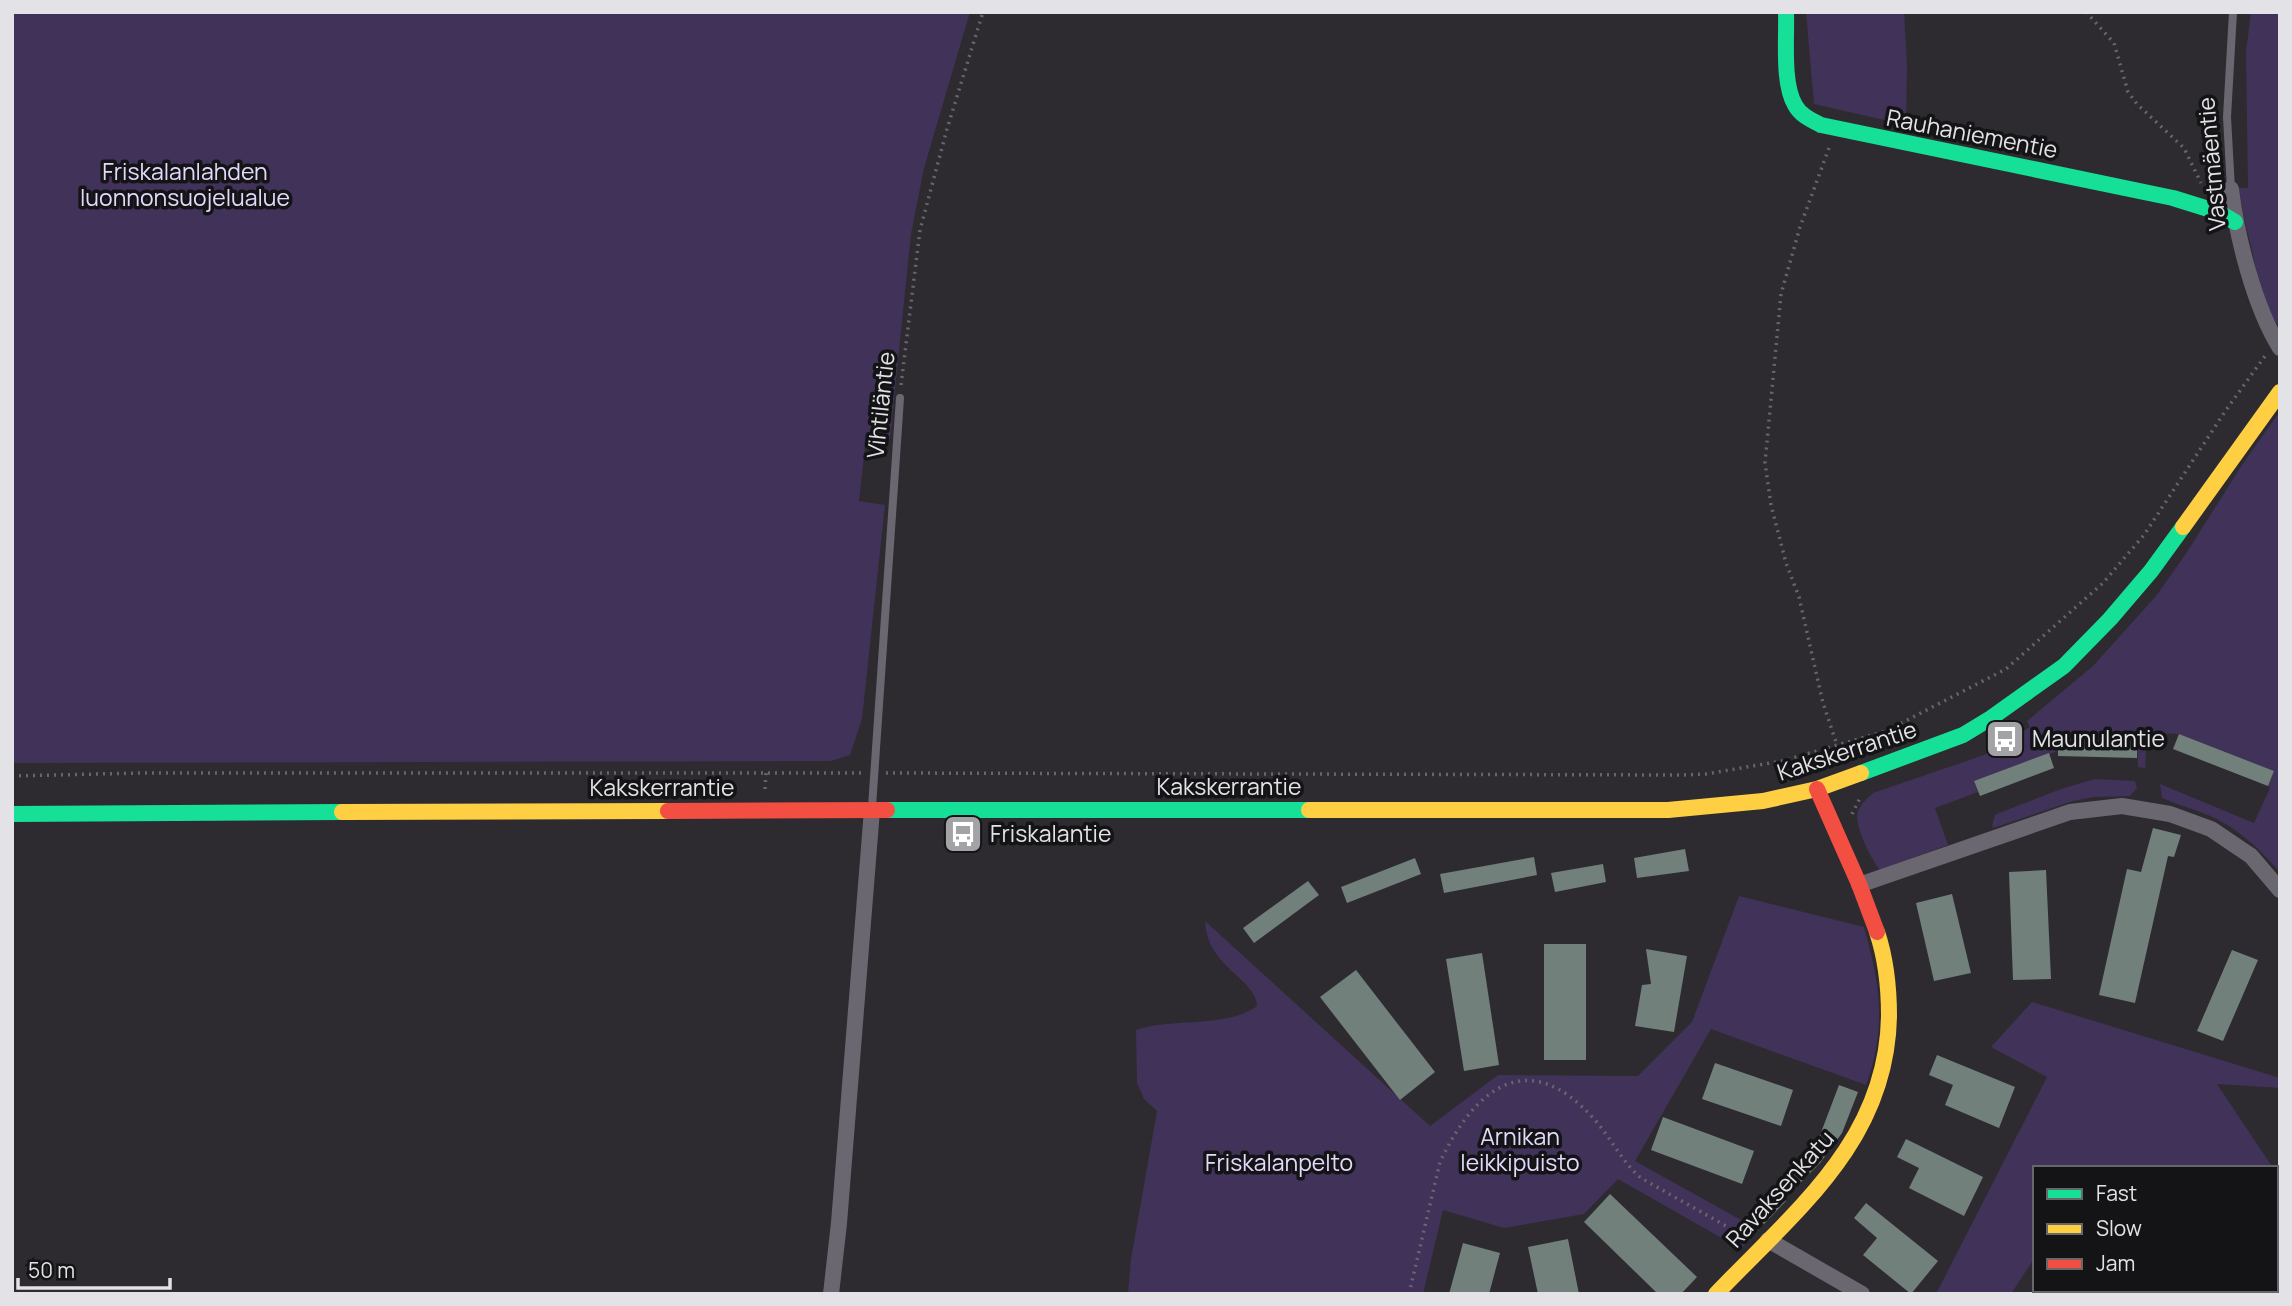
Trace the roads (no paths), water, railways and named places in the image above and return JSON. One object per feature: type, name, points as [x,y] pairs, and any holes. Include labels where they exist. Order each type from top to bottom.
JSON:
[{"type":"main road","name":"Rauhaniementie","points":[[1786,12],[1790,89],[1794,104],[1807,118],[1836,130],[2173,198],[2218,212],[2235,222]]},
{"type":"main road","name":"Kakskerrantie","points":[[12,814],[1668,810],[1763,801],[1817,789],[1963,735],[2064,666],[2110,619],[2151,571],[2280,392]]},
{"type":"main road","name":"Ravaksenkatu","points":[[1716,1294],[1760,1240],[1839,1161],[1867,1116],[1878,1087],[1887,1048],[1889,985],[1873,916],[1817,789]]},
{"type":"street","name":"Vastmäentie","points":[[2231,189],[2235,222],[2275,349]]},
{"type":"street","points":[[1859,885],[2070,812],[2122,806],[2170,814],[2211,829],[2251,856],[2280,890]]},
{"type":"street","points":[[831,1294],[872,810]]},
{"type":"street","points":[[1760,1240],[1862,1294]]},
{"type":"lane","name":"Vastmäentie","points":[[2231,189],[2227,117],[2232,12]]},
{"type":"lane","name":"Vihtiläntie","points":[[872,810],[900,398]]},
{"type":"place","name":"Maunulantie","points":[[2005,739]]},
{"type":"place","name":"Friskalantie","points":[[963,834]]},
{"type":"park label","name":"Friskalanlahden luonnonsuojelualue","points":[[185,185]]},
{"type":"park label","name":"Arnikan leikkipuisto","points":[[1520,1150]]},
{"type":"park label","name":"Friskalanpelto","points":[[1279,1163]]}]
